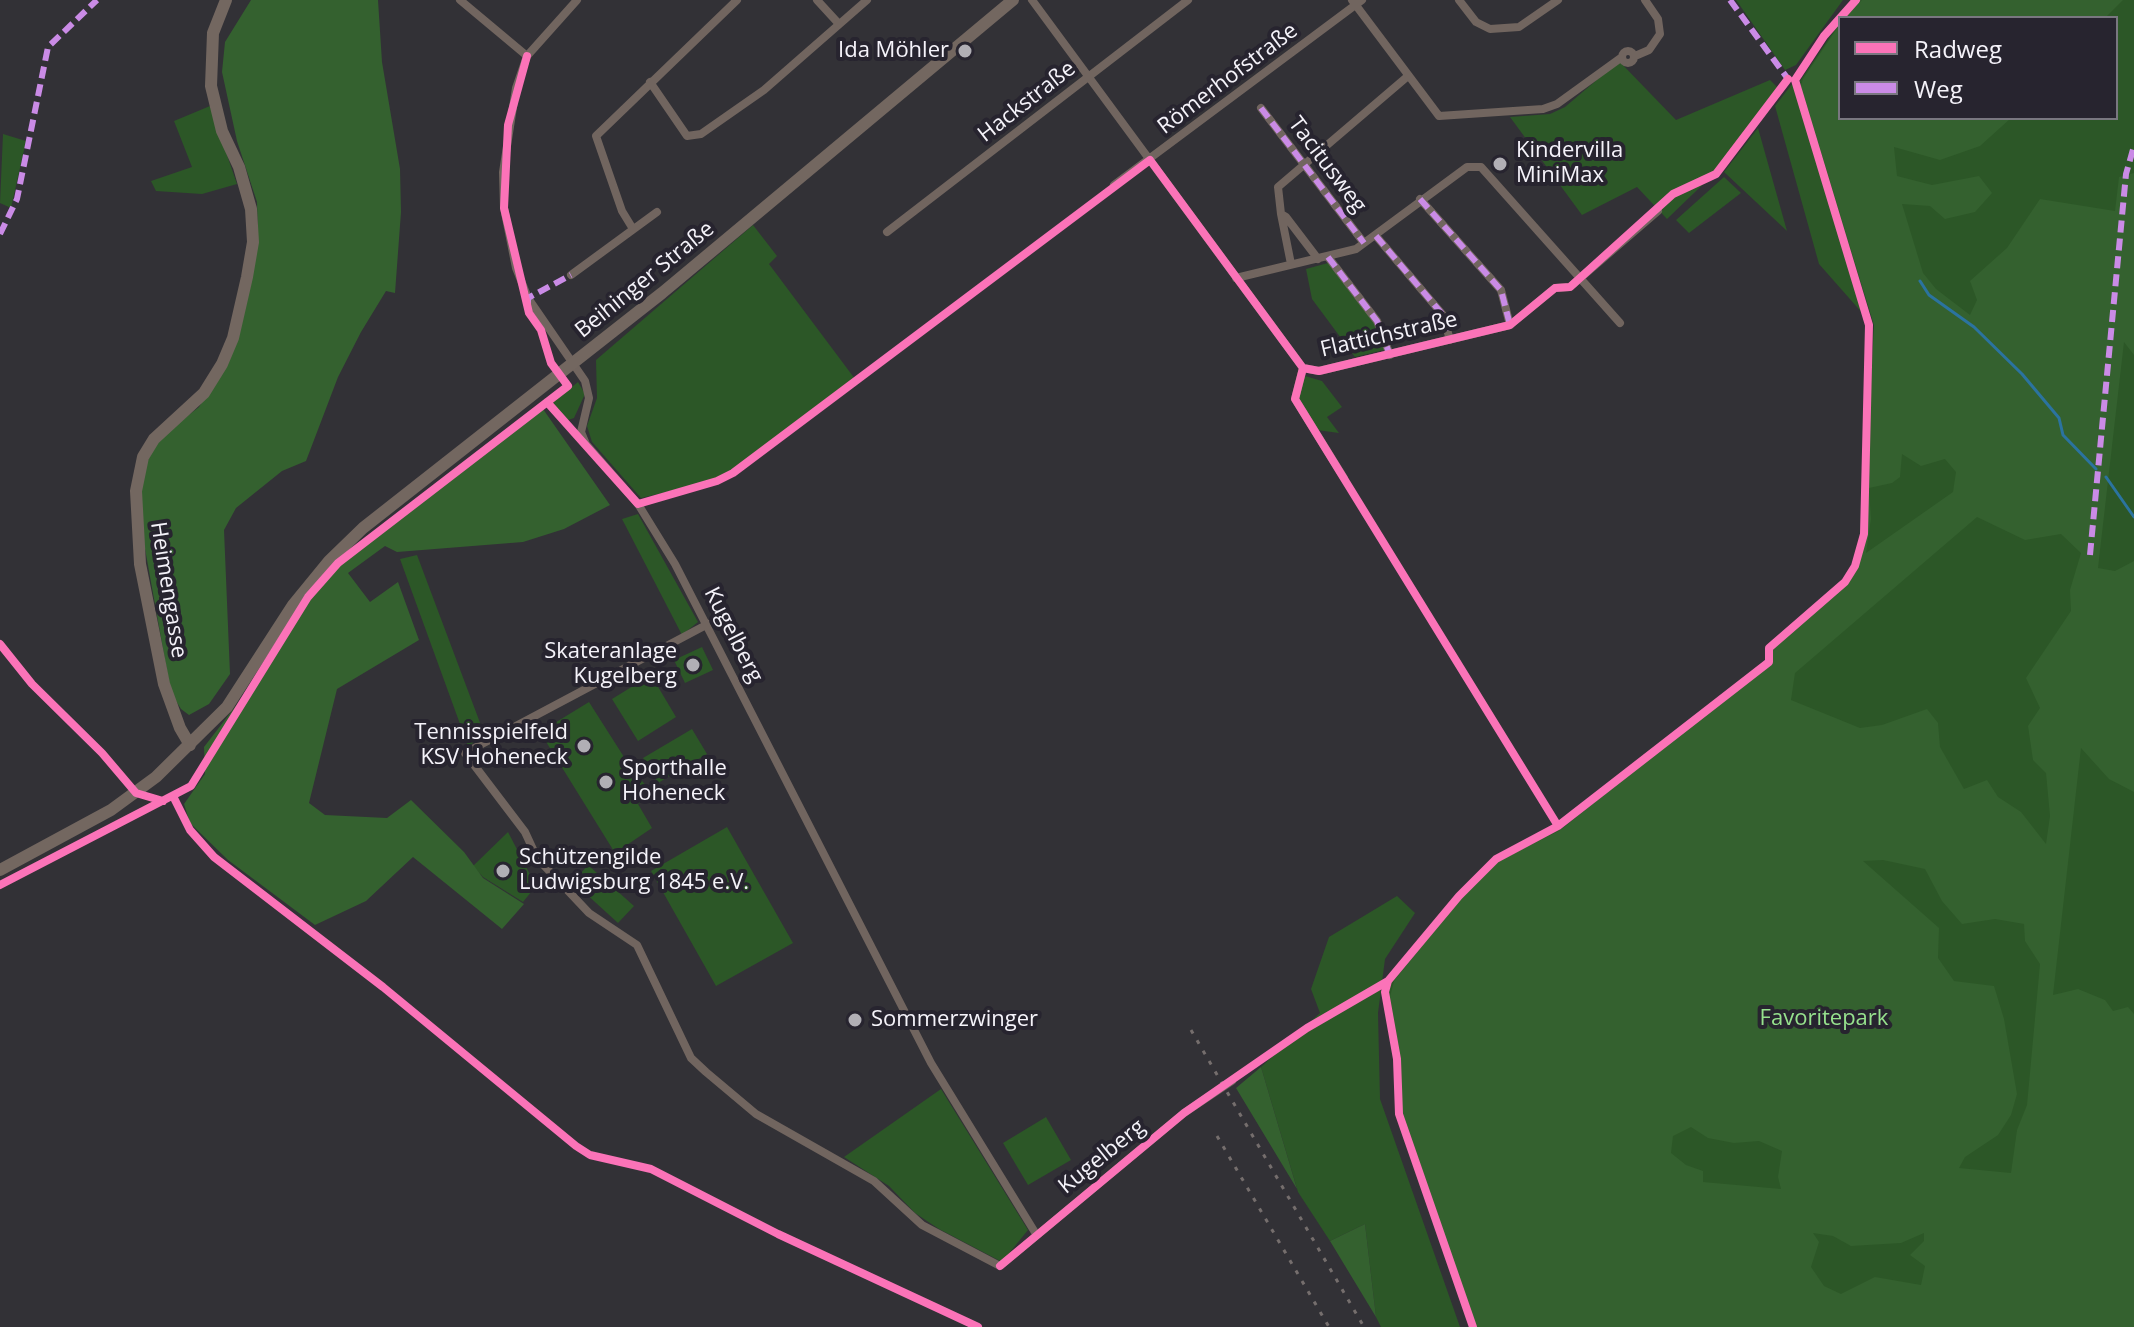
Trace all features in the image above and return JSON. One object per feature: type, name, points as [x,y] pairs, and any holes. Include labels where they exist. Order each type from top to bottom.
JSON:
[{"type":"main road","name":"Heimengasse","points":[[190,745],[180,728],[164,684],[139,553],[136,491],[143,457],[154,439],[204,393],[222,364],[233,338],[247,277],[253,242],[251,209],[239,167],[222,131],[211,86],[213,33],[226,0]]},
{"type":"main road","name":"Beihinger Straße","points":[[0,870],[111,810],[156,777],[227,707],[293,605],[329,561],[363,528],[574,363],[1013,0]]},
{"type":"street","points":[[460,0],[527,56]]},
{"type":"street","points":[[574,363],[528,298],[516,268],[504,208],[503,172],[508,125],[527,56],[577,0]]},
{"type":"street","points":[[633,229],[622,211],[596,136],[737,0]]},
{"type":"street","points":[[817,0],[839,24]]},
{"type":"street","points":[[650,82],[687,136],[701,134],[764,90],[867,0]]},
{"type":"street","name":"Flattichstraße","points":[[1032,0],[1303,368],[1319,371],[1510,325],[1555,288],[1568,288],[1658,211]]},
{"type":"street","name":"Hackstraße","points":[[887,232],[1188,0]]},
{"type":"street","points":[[1459,0],[1476,22],[1490,29],[1519,27],[1558,0]]},
{"type":"street","points":[[1356,2],[1439,116],[1543,109],[1557,104],[1622,57],[1630,64],[1635,56],[1649,50],[1660,34],[1658,19],[1645,0]]},
{"type":"street","name":"Römerhofstraße","points":[[1114,185],[1356,2]]},
{"type":"street","points":[[1291,264],[1276,198],[1278,187],[1408,76]]},
{"type":"street","name":"Tacitusweg","points":[[1261,108],[1364,243]]},
{"type":"street","points":[[1236,278],[1323,258],[1364,243],[1467,167],[1481,167],[1620,323]]},
{"type":"street","points":[[1420,199],[1501,290],[1510,325]]},
{"type":"street","points":[[571,275],[657,212]]},
{"type":"street","points":[[1281,214],[1377,321],[1390,355]]},
{"type":"street","name":"Tacitusweg","points":[[1376,236],[1443,315],[1450,340]]},
{"type":"street","name":"Kugelberg","points":[[574,363],[589,390],[581,422],[586,444],[638,504],[708,624],[931,1063],[1036,1234]]},
{"type":"street","points":[[1303,368],[1295,399],[1344,478]]},
{"type":"street","name":"Kugelberg","points":[[708,624],[465,753],[525,832],[537,858],[589,913],[637,945],[691,1058],[756,1114],[874,1181],[922,1225],[1000,1266],[1184,1113],[1232,1081]]},
{"type":"green space","points":[[251,0],[378,0],[382,62],[400,169],[401,212],[395,293],[386,291],[361,332],[338,377],[306,461],[282,471],[236,508],[224,530],[230,674],[209,704],[189,715],[171,693],[140,521],[142,472],[159,438],[199,407],[229,355],[258,239],[257,202],[237,141],[222,72],[225,42]]},
{"type":"green space","points":[[1736,0],[1843,0],[1796,65],[1785,70]]},
{"type":"green space","name":"Favoritepark","points":[[1860,0],[2134,0],[2134,1327],[1475,1327],[1399,1108],[1385,990],[1461,898],[1499,861],[1564,827],[1769,663],[1769,648],[1845,582],[1855,566],[1864,534],[1874,325],[1804,103],[1800,81],[1838,25],[1838,120],[2118,120],[2118,16],[1845,16]]},
{"type":"green space","points":[[1862,0],[2123,0],[2107,16],[1847,16]]},
{"type":"green space","name":"Favoritepark","points":[[1838,27],[1838,120],[2009,120],[1980,146],[1940,160],[1894,147],[1897,176],[1932,185],[1979,176],[1992,193],[1975,212],[1945,219],[1930,206],[1902,204],[1923,273],[1936,289],[1970,315],[1977,300],[1970,281],[2007,248],[2040,199],[2115,211],[2119,177],[2134,173],[2134,355],[2124,342],[2098,568],[2115,571],[2134,561],[2134,792],[2109,779],[2081,748],[2053,995],[2078,989],[2105,1000],[2113,1011],[2128,1007],[2134,1014],[2134,1327],[1475,1327],[1402,1110],[1401,1059],[1390,997],[1394,981],[1461,898],[1499,861],[1559,831],[1769,663],[1769,648],[1845,582],[1855,566],[1864,534],[1874,325],[1801,86]],"holes":[[[1902,454],[1921,466],[1945,459],[1956,472],[1953,492],[1866,553],[1871,519],[1869,488],[1892,483],[1900,477]],[[1977,517],[2025,540],[2061,534],[2081,553],[2070,590],[2071,611],[2026,678],[2040,708],[2028,726],[2033,760],[2046,773],[2050,816],[2046,844],[2021,812],[1998,797],[1987,780],[1964,789],[1940,747],[1938,723],[1927,709],[1882,725],[1860,728],[1791,700],[1795,673]],[[1883,860],[1925,869],[1942,901],[1962,924],[1995,919],[2024,924],[2025,941],[2040,964],[2027,1105],[2017,1130],[2011,1173],[1959,1168],[1965,1157],[1998,1135],[2011,1115],[2017,1094],[2004,1019],[1994,986],[1954,981],[1938,958],[1939,928],[1863,861]],[[1691,1127],[1708,1138],[1734,1143],[1759,1141],[1782,1151],[1778,1177],[1781,1189],[1703,1182],[1703,1171],[1686,1165],[1671,1153],[1673,1136]],[[1813,1233],[1833,1236],[1851,1246],[1901,1243],[1924,1233],[1924,1241],[1910,1255],[1925,1266],[1921,1285],[1875,1277],[1841,1294],[1824,1286],[1811,1267],[1819,1242]]]},
{"type":"green space","points":[[1619,61],[1676,120],[1770,80],[1778,88],[1721,167],[1667,219],[1637,187],[1582,215],[1510,117],[1550,114],[1565,107]]},
{"type":"green space","points":[[1792,84],[1864,315],[1819,264],[1775,106]]},
{"type":"green space","points":[[210,106],[237,184],[202,194],[156,191],[151,181],[192,167],[174,121]]},
{"type":"green space","points":[[1758,128],[1787,231],[1724,172]]},
{"type":"green space","points":[[3,134],[26,141],[11,208],[0,203]]},
{"type":"green space","points":[[1724,177],[1741,193],[1689,233],[1676,220]]},
{"type":"green space","points":[[753,225],[777,256],[769,264],[855,379],[729,473],[697,485],[641,498],[592,442],[587,426],[597,398],[596,360]]},
{"type":"green space","points":[[1328,263],[1376,323],[1384,350],[1355,357],[1312,299],[1306,269]]},
{"type":"green space","points":[[1305,376],[1322,381],[1342,407],[1327,417],[1339,433],[1317,430],[1298,396]]},
{"type":"green space","points":[[578,382],[585,394],[574,418],[568,420],[552,403]]},
{"type":"green space","points":[[543,409],[610,505],[564,529],[523,542],[397,552],[385,546],[348,573],[370,602],[398,582],[419,640],[337,689],[309,803],[325,815],[387,818],[411,800],[464,852],[483,878],[524,904],[502,929],[413,857],[366,901],[315,925],[228,860],[190,823],[184,804],[205,774],[204,747],[255,681],[313,594],[342,562],[379,529]]},
{"type":"green space","points":[[638,514],[698,622],[682,635],[622,519]]},
{"type":"green space","points":[[417,555],[485,736],[468,746],[400,559]]},
{"type":"green space","name":"Skateranlage Kugelberg","points":[[702,647],[713,670],[685,683],[674,660]]},
{"type":"green space","points":[[651,675],[676,717],[638,741],[612,699]]},
{"type":"green space","name":"Sporthalle Hoheneck","points":[[589,702],[631,768],[654,795],[638,804],[652,828],[615,853],[540,732]]},
{"type":"green space","points":[[692,729],[707,754],[658,783],[643,758]]},
{"type":"green space","points":[[727,827],[793,943],[716,986],[651,871]]},
{"type":"green space","name":"Schützengilde Ludwigsburg 1845 e.V.","points":[[508,832],[536,886],[523,902],[483,877],[473,866]]},
{"type":"green space","points":[[588,865],[634,906],[618,923],[573,882]]},
{"type":"green space","points":[[1397,896],[1415,913],[1385,959],[1378,1013],[1380,1099],[1460,1327],[1381,1327],[1376,1317],[1365,1224],[1330,1241],[1298,1192],[1261,1067],[1320,1013],[1311,989],[1329,937]]},
{"type":"green space","points":[[1261,1067],[1297,1189],[1236,1088]]},
{"type":"green space","points":[[941,1089],[1028,1230],[1002,1262],[939,1229],[915,1213],[889,1186],[844,1157]]},
{"type":"green space","points":[[1046,1117],[1071,1160],[1028,1185],[1003,1143]]},
{"type":"green space","points":[[1365,1224],[1376,1317],[1330,1241]]},
{"type":"waterway","points":[[1920,281],[1929,295],[1974,327],[2022,374],[2059,418],[2063,435],[2096,469]]},
{"type":"waterway","points":[[2106,477],[2134,517]]},
{"type":"railway","points":[[1191,1030],[1364,1327]]},
{"type":"railway","points":[[1217,1136],[1329,1327]]},
{"type":"marked path","points":[[0,234],[17,199],[48,47],[97,0]]},
{"type":"marked path","points":[[1730,0],[1788,79]]},
{"type":"marked path","points":[[1261,108],[1364,243]]},
{"type":"marked path","points":[[2090,555],[2126,174],[2134,146]]},
{"type":"marked path","points":[[1420,199],[1501,290],[1510,325]]},
{"type":"marked path","points":[[1376,236],[1443,315],[1450,340]]},
{"type":"marked path","points":[[1328,257],[1377,321],[1390,355]]},
{"type":"marked path","points":[[528,304],[528,298],[571,275]]},
{"type":"cycle path","points":[[1842,16],[1856,0]]},
{"type":"cycle path","points":[[1473,1327],[1399,1114],[1397,1059],[1385,992],[1388,981],[1459,896],[1496,859],[1558,826],[1769,662],[1769,648],[1845,582],[1855,566],[1864,534],[1869,325],[1795,80],[1838,20]]},
{"type":"cycle path","points":[[0,885],[191,786],[308,597],[338,563],[568,386],[551,363],[541,330],[529,313],[504,208],[508,125],[527,56]]},
{"type":"cycle path","points":[[547,402],[638,504],[717,481],[733,473],[1150,160],[1303,368],[1319,371],[1510,325],[1555,288],[1570,287],[1673,194],[1716,174],[1788,79]]},
{"type":"cycle path","points":[[1303,368],[1295,399],[1558,826]]},
{"type":"cycle path","points":[[0,644],[32,684],[102,753],[136,793],[163,801]]},
{"type":"cycle path","points":[[174,798],[190,830],[214,857],[383,987],[576,1146],[590,1155],[651,1169],[778,1234],[978,1327]]},
{"type":"cycle path","points":[[1000,1266],[1184,1113],[1307,1028],[1388,981]]},
{"type":"place","name":"Ida Möhler","points":[[965,51]]},
{"type":"place","name":"Kindervilla MiniMax","points":[[1500,164]]},
{"type":"place","name":"Skateranlage Kugelberg","points":[[693,665]]},
{"type":"place","name":"Tennisspielfeld KSV Hoheneck","points":[[584,746]]},
{"type":"place","name":"Sporthalle Hoheneck","points":[[606,782]]},
{"type":"place","name":"Schützengilde Ludwigsburg 1845 e.V.","points":[[503,871]]},
{"type":"place","name":"Sommerzwinger","points":[[855,1020]]}]
